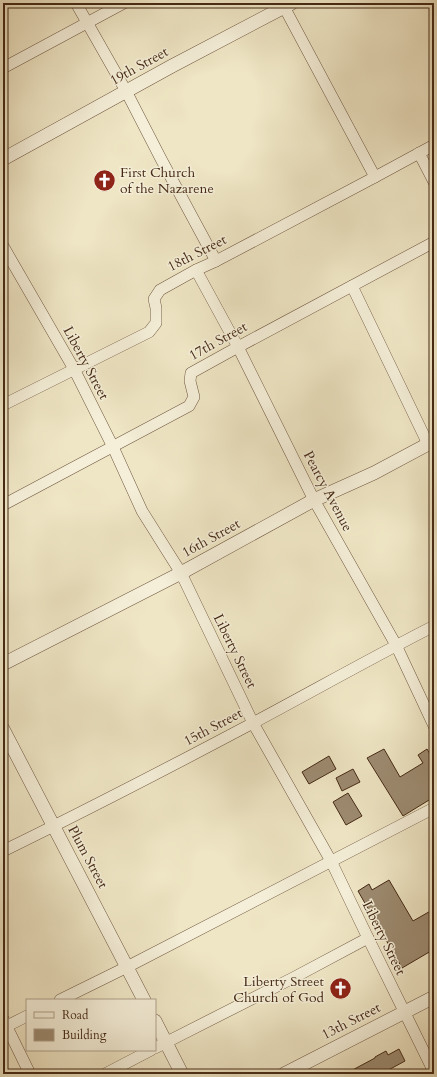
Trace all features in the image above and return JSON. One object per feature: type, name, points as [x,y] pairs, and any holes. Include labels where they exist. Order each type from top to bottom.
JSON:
[{"type":"street","points":[[76,3],[126,92],[216,261]]},
{"type":"street","points":[[3,68],[124,3]]},
{"type":"street","points":[[286,4],[375,178]]},
{"type":"street","name":"19th Street","points":[[3,159],[286,4]]},
{"type":"street","name":"18th Street","points":[[3,405],[149,332],[156,323],[154,298],[160,290],[375,178],[434,145]]},
{"type":"street","points":[[419,153],[434,182]]},
{"type":"street","name":"17th Street","points":[[3,505],[189,406],[194,397],[190,381],[191,373],[434,242]]},
{"type":"street","name":"Liberty Street","points":[[3,246],[74,370],[113,447],[142,511],[181,573],[253,723],[331,862],[434,1072]]},
{"type":"street","name":"Pearcy Avenue","points":[[196,270],[238,347],[314,500],[396,645],[434,726]]},
{"type":"street","points":[[352,286],[431,442]]},
{"type":"street","name":"16th Street","points":[[3,664],[181,573],[314,500],[374,473],[431,442]]},
{"type":"street","name":"15th Street","points":[[3,851],[253,723],[396,645],[434,626]]},
{"type":"street","name":"Plum Street","points":[[3,729],[144,999]]},
{"type":"street","points":[[62,999],[128,967],[434,808]]},
{"type":"street","points":[[160,1045],[293,978],[368,938]]},
{"type":"street","name":"13th Street","points":[[284,1074],[434,997]]},
{"type":"street","points":[[26,1016],[4,1025],[30,1074]]},
{"type":"street","points":[[156,1026],[160,1045],[182,1074]]},
{"type":"street","points":[[105,1074],[149,1051]]},
{"type":"building","points":[[384,749],[400,777],[423,763],[418,755],[427,749],[434,761],[434,797],[403,816],[367,758]]},
{"type":"building","points":[[329,756],[336,769],[309,784],[302,772]]},
{"type":"building","points":[[353,769],[360,782],[342,791],[336,778]]},
{"type":"building","points":[[348,793],[362,816],[346,825],[333,802]]},
{"type":"building","points":[[389,880],[413,921],[434,909],[434,944],[429,948],[431,951],[402,968],[358,891],[369,884],[372,890]]},
{"type":"building","points":[[399,1049],[405,1061],[381,1074],[345,1074],[386,1051],[388,1055]]},
{"type":"place","name":"First Church of the Nazarene","points":[[105,180]]},
{"type":"place","name":"Liberty Street Church of God","points":[[340,989]]}]
